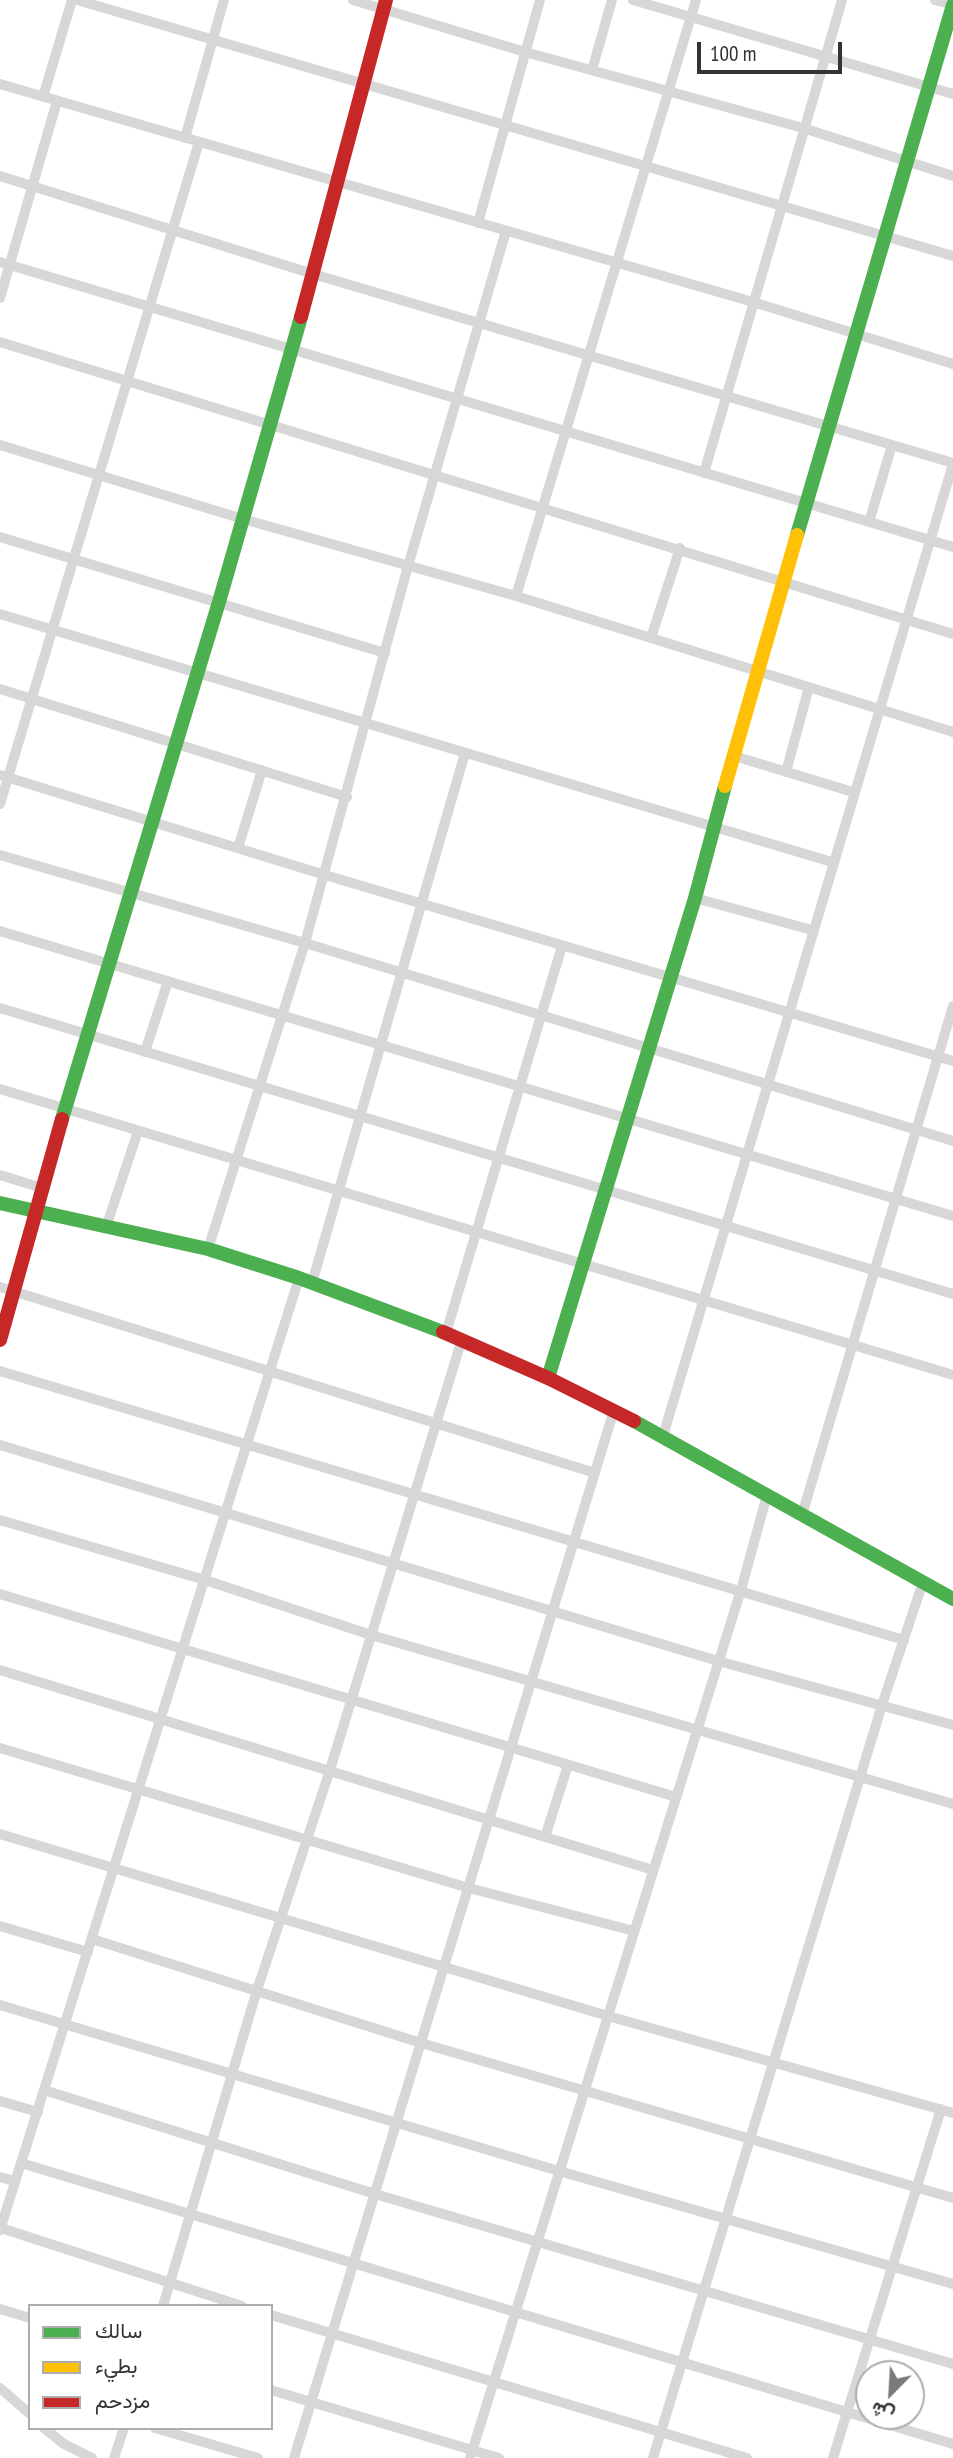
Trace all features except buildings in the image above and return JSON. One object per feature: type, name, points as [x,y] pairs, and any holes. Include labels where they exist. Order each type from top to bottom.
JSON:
[{"type":"street","points":[[43,97],[72,0]]},
{"type":"street","points":[[78,0],[953,256]]},
{"type":"street","points":[[185,138],[224,0]]},
{"type":"street","points":[[353,0],[385,4],[525,52],[803,128],[953,176]]},
{"type":"street","points":[[478,222],[540,0]]},
{"type":"street","points":[[592,71],[612,0]]},
{"type":"street","points":[[516,596],[696,0]]},
{"type":"street","points":[[704,473],[842,0]]},
{"type":"street","points":[[548,1378],[695,898],[757,670],[953,5],[935,0]]},
{"type":"street","points":[[640,1],[953,94]]},
{"type":"street","points":[[0,1340],[7,1289],[42,1188],[219,602],[313,274],[385,4]]},
{"type":"street","points":[[0,84],[754,302],[953,364]]},
{"type":"street","points":[[0,298],[5,263],[33,186],[57,101]]},
{"type":"street","points":[[0,804],[4,776],[53,629],[199,142]]},
{"type":"street","points":[[0,176],[313,274],[953,464],[723,1227],[663,1436]]},
{"type":"street","points":[[208,1249],[325,875],[408,566],[506,231]]},
{"type":"street","points":[[5,263],[953,547]]},
{"type":"street","points":[[0,342],[436,476],[543,506],[953,634]]},
{"type":"street","points":[[0,445],[243,519],[516,596],[953,732]]},
{"type":"street","points":[[869,522],[892,445]]},
{"type":"street","points":[[0,537],[385,653]]},
{"type":"street","points":[[651,638],[680,548]]},
{"type":"street","points":[[0,614],[832,862]]},
{"type":"street","points":[[786,772],[809,687]]},
{"type":"street","points":[[0,689],[347,797]]},
{"type":"street","points":[[236,2304],[0,2229],[271,1369],[339,1192],[465,753]]},
{"type":"street","points":[[734,756],[853,792]]},
{"type":"street","points":[[238,848],[262,770]]},
{"type":"street","points":[[4,776],[422,905],[953,1060]]},
{"type":"street","points":[[0,855],[305,943],[953,1141]]},
{"type":"street","points":[[695,898],[812,930]]},
{"type":"street","points":[[0,931],[953,1216]]},
{"type":"street","points":[[446,1333],[518,1085],[562,946]]},
{"type":"street","points":[[145,1052],[168,981]]},
{"type":"street","points":[[802,1515],[953,1006]]},
{"type":"street","points":[[0,1008],[953,1294]]},
{"type":"street","points":[[0,1089],[953,1375]]},
{"type":"street","points":[[107,1224],[138,1131]]},
{"type":"street","points":[[0,1175],[42,1188]]},
{"type":"street","points":[[0,1203],[107,1224],[208,1249],[305,1280],[462,1339],[614,1410],[953,1599]]},
{"type":"street","points":[[7,1289],[271,1369],[595,1473]]},
{"type":"street","points":[[164,2304],[257,1990],[329,1773],[462,1339]]},
{"type":"street","points":[[0,1371],[904,1640]]},
{"type":"street","points":[[295,2458],[614,1410]]},
{"type":"street","points":[[0,1445],[392,1565],[719,1661],[953,1725]]},
{"type":"street","points":[[471,2454],[741,1590],[767,1495]]},
{"type":"street","points":[[0,1520],[205,1580],[371,1635],[953,1804]]},
{"type":"street","points":[[653,2458],[882,1705],[923,1582]]},
{"type":"street","points":[[0,1594],[676,1797]]},
{"type":"street","points":[[0,1670],[161,1718],[329,1773],[653,1870]]},
{"type":"street","points":[[0,1748],[469,1888],[634,1931]]},
{"type":"street","points":[[545,1837],[568,1765]]},
{"type":"street","points":[[0,1834],[282,1916],[444,1968],[953,2113]]},
{"type":"street","points":[[0,1926],[88,1952]]},
{"type":"street","points":[[92,1939],[421,2043],[953,2197]]},
{"type":"street","points":[[0,2005],[233,2076],[953,2284]]},
{"type":"street","points":[[44,2090],[214,2141],[375,2194],[953,2364]]},
{"type":"street","points":[[0,2101],[38,2112]]},
{"type":"street","points":[[833,2458],[941,2109]]},
{"type":"street","points":[[21,2164],[192,2213],[953,2444]]},
{"type":"street","points":[[0,2177],[15,2181]]},
{"type":"street","points":[[0,2309],[28,2317]]},
{"type":"street","points":[[273,2316],[747,2458]]},
{"type":"street","points":[[0,2388],[28,2412]]},
{"type":"street","points":[[273,2391],[471,2454],[499,2458]]},
{"type":"street","points":[[46,2430],[64,2444],[92,2458]]},
{"type":"street","points":[[114,2458],[123,2430]]},
{"type":"street","points":[[162,2430],[258,2458]]},
{"type":"traffic: fast","points":[[797,535],[953,5]]},
{"type":"traffic: fast","points":[[62,1119],[219,602],[301,317]]},
{"type":"traffic: fast","points":[[548,1378],[695,898],[725,786]]},
{"type":"traffic: fast","points":[[0,1203],[208,1249],[299,1278],[443,1332]]},
{"type":"traffic: fast","points":[[634,1421],[953,1599]]},
{"type":"traffic: slow","points":[[725,786],[797,535]]},
{"type":"traffic: jam","points":[[301,317],[386,0]]},
{"type":"traffic: jam","points":[[0,1340],[62,1119]]},
{"type":"traffic: jam","points":[[443,1332],[548,1378],[634,1421]]}]
